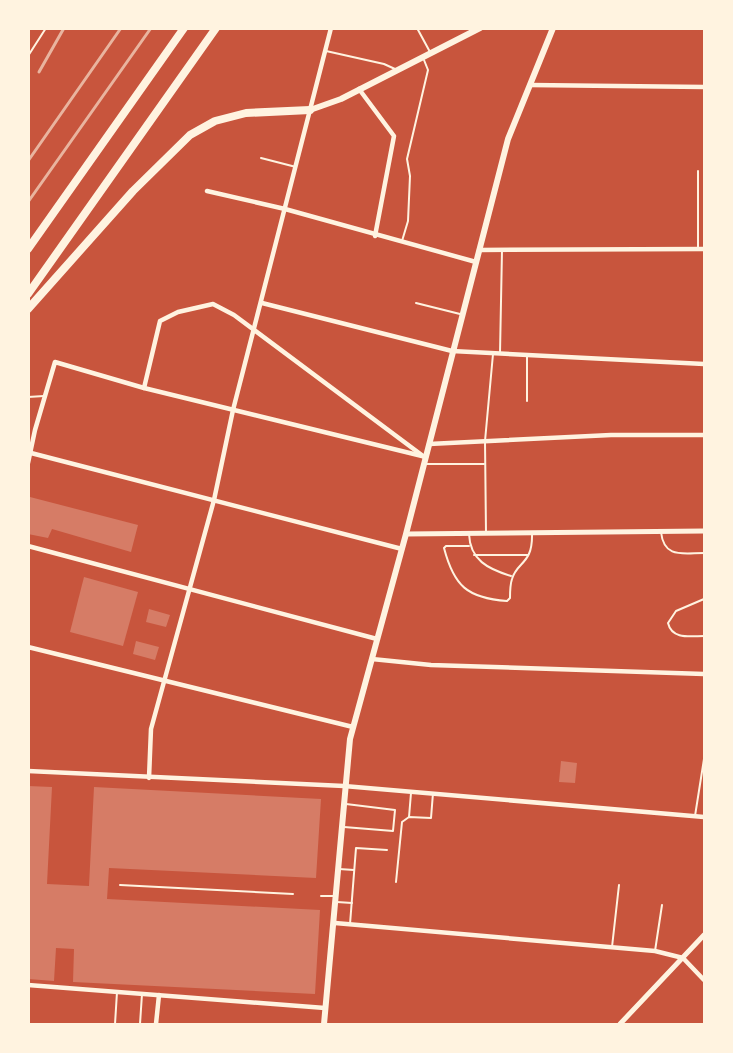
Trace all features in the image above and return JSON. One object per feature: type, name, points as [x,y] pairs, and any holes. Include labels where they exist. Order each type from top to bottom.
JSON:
[{"type":"highway","points":[[28,249],[184,28]]},
{"type":"highway","points":[[28,294],[216,28]]},
{"type":"highway","points":[[28,309],[133,191],[190,135],[215,121],[246,113],[310,110]]},
{"type":"main road","points":[[310,110],[341,99],[480,28]]},
{"type":"main road","points":[[324,1024],[335,923],[344,786],[353,727],[406,534],[508,139],[553,28]]},
{"type":"street","points":[[149,778],[151,729],[188,587],[214,500],[233,410],[332,28]]},
{"type":"street","points":[[530,86],[705,87]]},
{"type":"street","points":[[359,89],[394,136],[375,236]]},
{"type":"street","points":[[207,191],[285,209],[375,236],[476,262]]},
{"type":"street","points":[[479,250],[705,249]]},
{"type":"street","points":[[262,303],[452,351],[705,364]]},
{"type":"street","points":[[144,388],[160,321],[178,312],[213,304],[220,306],[255,331],[425,461]]},
{"type":"street","points":[[28,463],[44,396],[55,363],[425,461]]},
{"type":"street","points":[[429,444],[611,435],[705,435]]},
{"type":"street","points":[[30,452],[402,549]]},
{"type":"street","points":[[406,534],[705,531]]},
{"type":"street","points":[[28,546],[377,639]]},
{"type":"street","points":[[28,647],[353,727]]},
{"type":"street","points":[[371,659],[431,665],[705,674]]},
{"type":"street","points":[[28,771],[344,786],[705,817]]},
{"type":"street","points":[[335,923],[655,951],[682,958],[705,980]]},
{"type":"street","points":[[620,1024],[705,935]]},
{"type":"street","points":[[28,985],[325,1008]]},
{"type":"street","points":[[156,1024],[159,995]]},
{"type":"lane","points":[[28,56],[46,28]]},
{"type":"lane","points":[[417,28],[431,53]]},
{"type":"lane","points":[[326,51],[384,64],[396,70]]},
{"type":"lane","points":[[401,243],[408,222],[410,176],[406,159],[428,70],[423,57]]},
{"type":"lane","points":[[261,158],[296,167]]},
{"type":"lane","points":[[698,171],[698,249]]},
{"type":"lane","points":[[500,353],[502,250]]},
{"type":"lane","points":[[416,303],[462,314]]},
{"type":"lane","points":[[486,534],[484,441],[493,353]]},
{"type":"lane","points":[[526,401],[527,355]]},
{"type":"lane","points":[[28,397],[44,396]]},
{"type":"lane","points":[[425,461],[485,464]]},
{"type":"lane","points":[[661,532],[664,547],[669,551],[676,554],[705,553]]},
{"type":"lane","points":[[469,546],[446,546],[444,548],[451,574],[464,589],[485,600],[507,601],[510,598],[512,577],[529,555],[532,533]]},
{"type":"lane","points":[[469,534],[469,546],[484,565],[512,577]]},
{"type":"lane","points":[[474,555],[529,555]]},
{"type":"lane","points":[[705,599],[676,611],[668,623],[672,632],[680,636],[705,636]]},
{"type":"lane","points":[[695,816],[704,761]]},
{"type":"lane","points":[[410,817],[411,791]]},
{"type":"lane","points":[[396,882],[402,822],[410,817],[430,818],[433,793]]},
{"type":"lane","points":[[341,826],[393,831],[395,810],[343,804]]},
{"type":"lane","points":[[350,924],[356,848],[387,850]]},
{"type":"lane","points":[[339,868],[354,870]]},
{"type":"lane","points":[[120,885],[293,894]]},
{"type":"lane","points":[[612,947],[619,885]]},
{"type":"lane","points":[[321,896],[352,903]]},
{"type":"lane","points":[[655,951],[662,905]]},
{"type":"lane","points":[[115,1024],[117,992]]},
{"type":"lane","points":[[140,1024],[142,994]]},
{"type":"building","points":[[30,497],[138,525],[131,552],[52,529],[48,538],[28,534]]},
{"type":"building","points":[[84,577],[138,592],[123,646],[70,632]]},
{"type":"building","points":[[149,609],[170,615],[166,627],[146,622]]},
{"type":"building","points":[[136,641],[159,647],[155,660],[133,654]]},
{"type":"building","points":[[561,761],[577,763],[575,783],[559,782]]},
{"type":"building","points":[[28,786],[52,787],[47,884],[89,886],[94,787],[321,799],[316,878],[109,868],[107,899],[320,910],[315,994],[73,982],[74,949],[56,948],[54,981],[28,979]]},
{"type":"railway","points":[[39,72],[64,28]]},
{"type":"railway","points":[[28,161],[121,28]]},
{"type":"railway","points":[[28,202],[151,28]]}]
